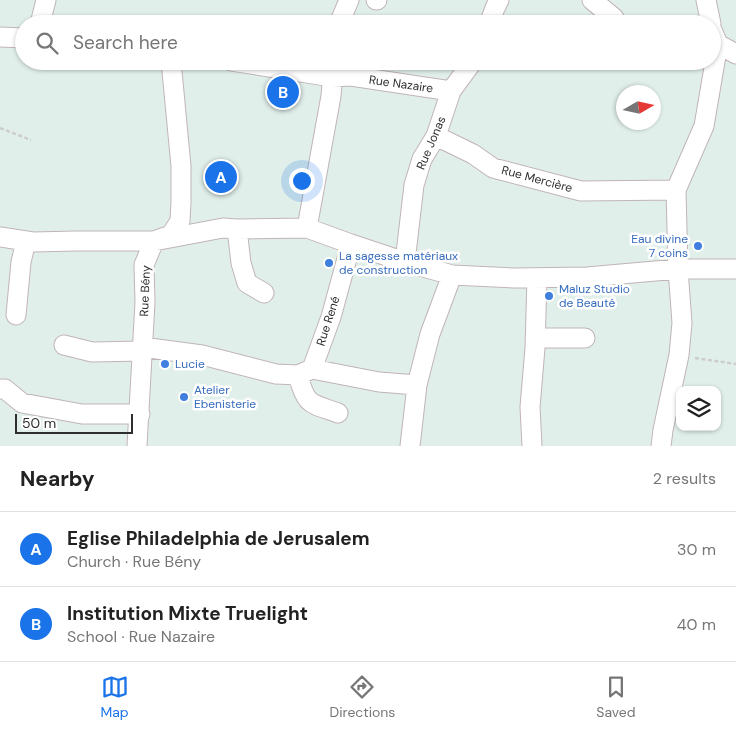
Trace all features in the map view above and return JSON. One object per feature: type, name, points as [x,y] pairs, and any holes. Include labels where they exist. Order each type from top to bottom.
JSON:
[{"type":"street","points":[[42,15],[46,0]]},
{"type":"street","points":[[343,15],[348,0]]},
{"type":"street","points":[[492,15],[499,0]]},
{"type":"street","points":[[592,0],[610,15]]},
{"type":"street","points":[[706,0],[709,15]]},
{"type":"street","points":[[0,37],[15,38]]},
{"type":"street","points":[[721,42],[736,54]]},
{"type":"street","points":[[154,241],[171,235],[180,221],[180,166],[173,70]]},
{"type":"street","points":[[307,228],[331,96],[333,70]]},
{"type":"street","name":"Rue Nazaire","points":[[335,70],[350,76],[451,91]]},
{"type":"street","name":"Rue Jonas","points":[[406,262],[414,184],[422,159],[436,136],[451,91],[467,70]]},
{"type":"street","points":[[646,446],[662,438],[679,355],[682,324],[676,190],[704,126],[711,70]]},
{"type":"street","name":"Rue Mercière","points":[[436,136],[473,154],[493,168],[581,191],[676,190]]},
{"type":"street","points":[[0,237],[26,242],[76,240],[154,241],[223,228],[307,228],[406,262],[452,275],[515,278],[586,277],[678,268],[736,269]]},
{"type":"street","points":[[237,229],[241,264],[247,283],[264,293]]},
{"type":"street","name":"Rue Bény","points":[[137,446],[146,302],[144,265],[154,241]]},
{"type":"street","points":[[16,314],[21,262],[26,242]]},
{"type":"street","name":"Rue René","points":[[305,372],[331,317],[351,244]]},
{"type":"street","points":[[410,446],[416,385],[430,334],[452,275]]},
{"type":"street","points":[[532,446],[530,407],[537,278]]},
{"type":"street","points":[[535,338],[585,338]]},
{"type":"street","points":[[64,345],[92,352],[142,349],[202,355],[276,374],[305,372],[416,385]]},
{"type":"street","points":[[305,372],[302,392],[310,403],[338,413]]},
{"type":"street","points":[[0,389],[5,389],[22,403],[82,414],[140,414]]},
{"type":"path","points":[[0,128],[31,140]]},
{"type":"path","points":[[679,355],[736,364]]},
{"type":"place","name":"Institution Mixte Truelight","points":[[283,92]]},
{"type":"place","name":"Eglise Philadelphia de Jerusalem","points":[[221,177]]},
{"type":"place","name":"Eau divine 7 coins","points":[[698,246]]},
{"type":"place","name":"La sagesse matériaux de construction","points":[[329,263]]},
{"type":"place","name":"Maluz Studio de Beauté","points":[[549,296]]},
{"type":"place","name":"Lucie","points":[[165,364]]},
{"type":"place","name":"Atelier Ebenisterie","points":[[184,397]]}]
